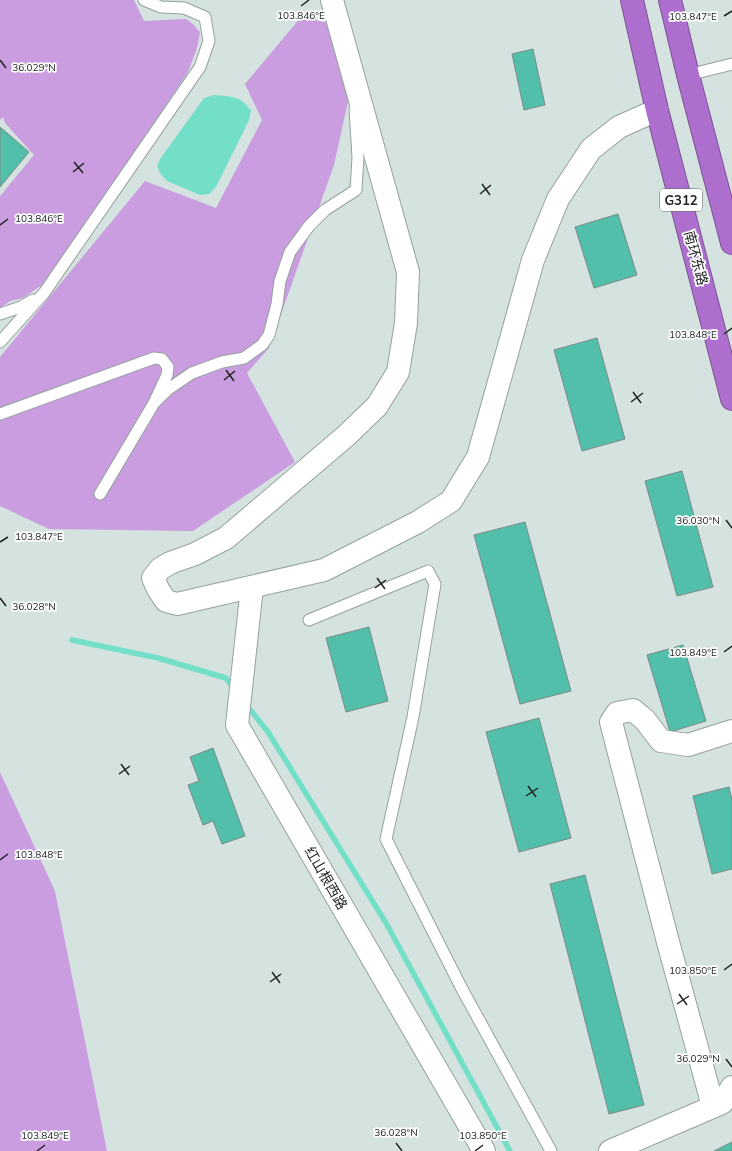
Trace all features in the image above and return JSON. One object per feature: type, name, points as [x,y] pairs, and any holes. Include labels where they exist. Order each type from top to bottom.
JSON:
[{"type":"highway","name":"南环东路","points":[[632,0],[657,110],[732,400]]},
{"type":"highway","name":"G312","points":[[670,0],[688,76],[732,243]]},
{"type":"street","points":[[332,0],[408,272],[406,323],[398,372],[377,406],[347,435],[226,538],[195,554],[170,563],[160,570],[153,578],[166,601],[177,604],[324,570],[418,522],[451,502],[478,457],[532,260],[558,199],[591,149],[619,127],[657,110]]},
{"type":"street","name":"红山根西路","points":[[252,587],[237,725],[484,1151]]},
{"type":"street","points":[[713,1106],[668,942],[611,722],[617,713],[633,710],[645,720],[661,741],[688,745],[732,731]]},
{"type":"street","points":[[610,1151],[722,1103],[732,1087]]},
{"type":"lane","points":[[0,342],[44,293],[200,67],[208,41],[205,18],[184,8],[161,7],[144,0]]},
{"type":"lane","points":[[688,76],[732,64]]},
{"type":"lane","points":[[154,404],[167,390],[192,373],[222,362],[244,358],[262,345],[269,335],[277,304],[280,281],[290,252],[309,226],[325,210],[356,190],[358,157],[355,116],[357,91]]},
{"type":"lane","points":[[0,314],[22,307],[44,293]]},
{"type":"lane","points":[[0,414],[154,358],[162,359],[168,367],[167,375],[154,404],[100,494]]},
{"type":"lane","points":[[309,620],[428,571],[435,584],[413,717],[386,839],[462,989],[551,1151]]},
{"type":"shaded area","points":[[0,0],[134,0],[144,21],[186,19],[200,32],[197,48],[188,72],[49,280],[23,298],[10,301],[0,308],[0,196],[34,155],[5,123],[3,117],[0,120]]},
{"type":"shaded area","points":[[301,17],[329,23],[349,97],[334,165],[269,348],[247,373],[295,462],[193,531],[49,529],[0,506],[0,357],[145,181],[216,208],[262,120],[245,84]]},
{"type":"shaded area","points":[[214,95],[239,99],[251,111],[249,120],[216,187],[209,194],[200,195],[167,181],[160,173],[157,166],[160,159],[204,98]]},
{"type":"shaded area","points":[[0,772],[55,891],[107,1151],[0,1151]]},
{"type":"building","points":[[533,49],[545,105],[524,110],[512,54]]},
{"type":"building","points":[[0,127],[29,152],[0,187]]},
{"type":"building","points":[[618,214],[637,275],[594,288],[575,227]]},
{"type":"building","points":[[597,338],[625,439],[582,451],[554,350]]},
{"type":"building","points":[[682,471],[713,587],[677,596],[645,481]]},
{"type":"building","points":[[525,522],[571,691],[520,704],[474,535]]},
{"type":"building","points":[[369,627],[388,701],[346,712],[326,638]]},
{"type":"building","points":[[683,645],[706,721],[670,732],[647,655]]},
{"type":"building","points":[[539,718],[571,838],[519,852],[486,732]]},
{"type":"building","points":[[213,748],[245,836],[222,844],[213,821],[203,825],[188,785],[199,781],[190,757]]},
{"type":"building","points":[[729,787],[732,800],[732,869],[712,874],[693,796]]},
{"type":"building","points":[[585,875],[644,1105],[609,1114],[550,884]]},
{"type":"building","points":[[732,1142],[732,1151],[714,1151]]},
{"type":"waterway","points":[[72,640],[158,658],[226,678],[235,690]]},
{"type":"waterway","points":[[245,703],[268,732],[386,923],[510,1151]]}]
